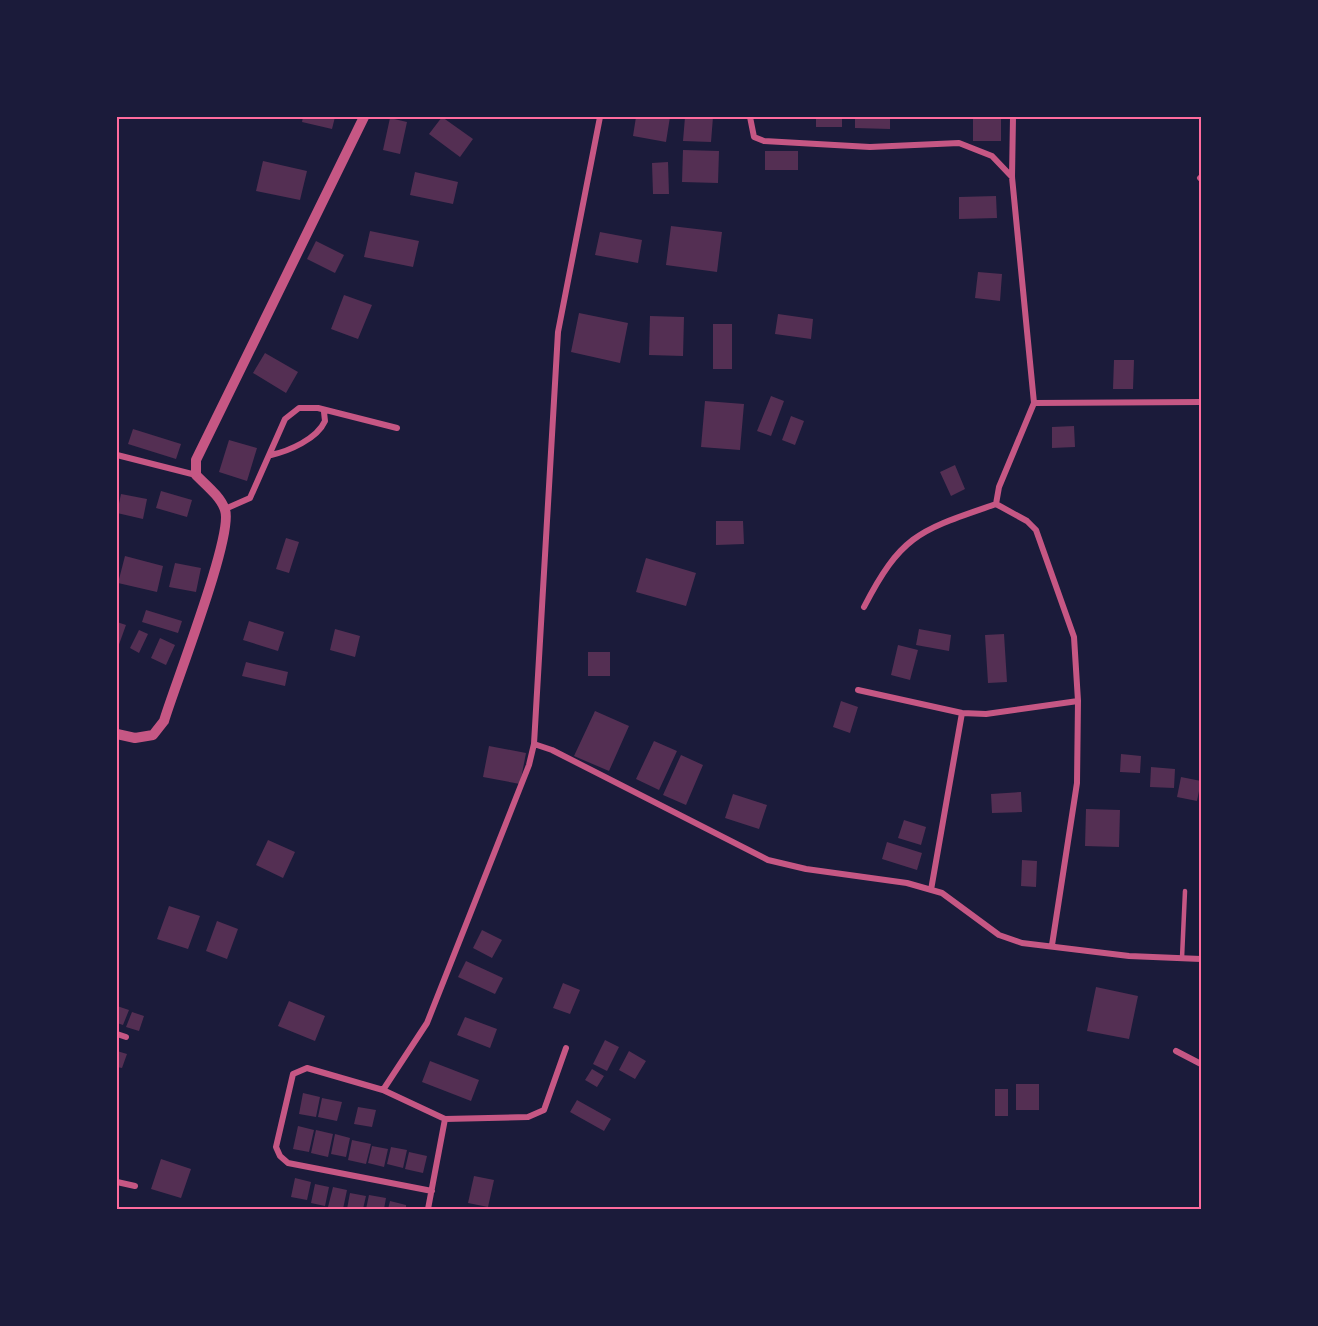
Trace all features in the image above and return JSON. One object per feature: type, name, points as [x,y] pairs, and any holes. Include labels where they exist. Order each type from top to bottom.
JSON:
[{"type":"street","points":[[117,734],[135,738],[153,735],[164,721],[217,564],[226,521],[225,509],[196,475],[194,468],[196,460],[364,117]]},
{"type":"street","points":[[383,1090],[427,1023],[529,765],[534,744],[558,332],[600,117]]},
{"type":"street","points":[[750,117],[754,137],[764,141],[870,147],[959,143],[992,156],[1012,177]]},
{"type":"street","points":[[996,504],[999,487],[1034,403],[1012,177],[1013,117]]},
{"type":"street","points":[[1034,403],[1201,402]]},
{"type":"street","points":[[225,509],[250,498],[285,419],[306,406],[397,428]]},
{"type":"street","points":[[271,455],[281,453],[318,431],[325,421],[324,412]]},
{"type":"street","points":[[117,455],[196,475]]},
{"type":"street","points":[[864,607],[901,547],[936,525],[996,504],[1027,521],[1043,544],[1071,627],[1078,701],[1077,783],[1052,945]]},
{"type":"street","points":[[858,690],[962,713],[986,714],[1078,701]]},
{"type":"street","points":[[931,890],[962,713]]},
{"type":"street","points":[[534,744],[552,750],[768,860],[908,883],[942,893],[999,935],[1022,943],[1129,956],[1201,958]]},
{"type":"street","points":[[117,1034],[126,1036]]},
{"type":"street","points":[[432,1191],[288,1164],[280,1156],[276,1147],[293,1074],[307,1068],[383,1090],[445,1119],[528,1117],[544,1110],[566,1048]]},
{"type":"street","points":[[1176,1051],[1201,1064]]},
{"type":"street","points":[[428,1209],[445,1119]]},
{"type":"street","points":[[117,1182],[135,1186]]},
{"type":"lane","points":[[1182,958],[1185,891]]},
{"type":"building","points":[[303,117],[335,117],[332,129],[302,122]]},
{"type":"building","points":[[442,117],[473,139],[460,157],[429,134]]},
{"type":"building","points":[[636,117],[670,117],[666,142],[633,136]]},
{"type":"building","points":[[685,117],[713,117],[711,142],[683,141]]},
{"type":"building","points":[[816,117],[842,117],[842,127],[816,127]]},
{"type":"building","points":[[855,117],[890,117],[890,129],[855,128]]},
{"type":"building","points":[[973,117],[1001,117],[1001,141],[973,141]]},
{"type":"building","points":[[390,118],[407,122],[400,154],[383,150]]},
{"type":"building","points":[[683,150],[719,151],[718,183],[682,182]]},
{"type":"building","points":[[765,151],[798,151],[798,170],[765,170]]},
{"type":"building","points":[[263,161],[307,171],[300,200],[256,191]]},
{"type":"building","points":[[668,162],[669,194],[653,194],[652,163]]},
{"type":"building","points":[[415,172],[458,182],[453,204],[410,195]]},
{"type":"building","points":[[996,196],[997,218],[959,219],[959,197]]},
{"type":"building","points":[[671,226],[722,232],[717,272],[666,265]]},
{"type":"building","points":[[370,231],[419,241],[413,267],[364,257]]},
{"type":"building","points":[[600,232],[642,240],[638,263],[595,255]]},
{"type":"building","points":[[316,241],[344,255],[335,273],[307,259]]},
{"type":"building","points":[[978,272],[1002,274],[1000,301],[975,298]]},
{"type":"building","points":[[344,295],[372,305],[358,339],[331,329]]},
{"type":"building","points":[[579,313],[628,323],[620,363],[571,352]]},
{"type":"building","points":[[778,314],[813,319],[811,339],[775,334]]},
{"type":"building","points":[[650,316],[684,317],[683,356],[649,355]]},
{"type":"building","points":[[713,324],[732,324],[732,369],[713,369]]},
{"type":"building","points":[[265,353],[298,372],[286,393],[253,373]]},
{"type":"building","points":[[1114,360],[1134,360],[1133,389],[1113,389]]},
{"type":"building","points":[[771,396],[784,401],[771,436],[757,431]]},
{"type":"building","points":[[705,401],[744,404],[740,450],[701,447]]},
{"type":"building","points":[[791,416],[804,421],[795,445],[782,440]]},
{"type":"building","points":[[1074,426],[1075,447],[1052,448],[1052,427]]},
{"type":"building","points":[[133,429],[181,444],[176,459],[128,444]]},
{"type":"building","points":[[229,440],[257,448],[247,481],[219,472]]},
{"type":"building","points":[[955,465],[965,489],[951,496],[940,472]]},
{"type":"building","points":[[161,491],[192,500],[187,517],[156,508]]},
{"type":"building","points":[[121,494],[147,499],[143,519],[117,513]]},
{"type":"building","points":[[716,521],[743,521],[744,544],[716,545]]},
{"type":"building","points":[[286,538],[299,542],[289,573],[276,569]]},
{"type":"building","points":[[125,556],[163,566],[157,592],[118,583]]},
{"type":"building","points":[[646,558],[696,573],[686,606],[636,592]]},
{"type":"building","points":[[175,563],[201,568],[196,592],[169,587]]},
{"type":"building","points":[[146,610],[182,621],[178,633],[142,622]]},
{"type":"building","points":[[249,621],[284,632],[278,651],[243,640]]},
{"type":"building","points":[[117,622],[126,625],[117,650]]},
{"type":"building","points":[[335,629],[360,636],[355,657],[330,650]]},
{"type":"building","points":[[919,629],[951,635],[949,651],[916,645]]},
{"type":"building","points":[[139,630],[148,634],[139,653],[130,648]]},
{"type":"building","points":[[1004,634],[1007,682],[988,683],[985,635]]},
{"type":"building","points":[[160,638],[175,645],[166,665],[151,658]]},
{"type":"building","points":[[898,645],[918,650],[910,680],[891,675]]},
{"type":"building","points":[[588,652],[610,652],[610,676],[588,676]]},
{"type":"building","points":[[246,662],[288,672],[285,686],[242,676]]},
{"type":"building","points":[[841,701],[858,707],[850,733],[833,727]]},
{"type":"building","points":[[595,711],[629,726],[609,771],[574,756]]},
{"type":"building","points":[[654,741],[677,751],[659,790],[636,779]]},
{"type":"building","points":[[489,746],[526,753],[520,784],[483,777]]},
{"type":"building","points":[[1121,754],[1141,756],[1140,773],[1120,772]]},
{"type":"building","points":[[681,755],[703,765],[686,805],[663,795]]},
{"type":"building","points":[[1151,767],[1175,769],[1174,788],[1150,787]]},
{"type":"building","points":[[1181,777],[1201,781],[1197,801],[1177,797]]},
{"type":"building","points":[[1021,792],[1022,812],[992,813],[991,794]]},
{"type":"building","points":[[733,794],[767,805],[759,829],[725,818]]},
{"type":"building","points":[[1086,809],[1120,810],[1119,847],[1085,846]]},
{"type":"building","points":[[904,820],[926,827],[921,845],[898,838]]},
{"type":"building","points":[[268,840],[295,852],[283,878],[256,865]]},
{"type":"building","points":[[887,842],[922,853],[917,870],[882,859]]},
{"type":"building","points":[[1022,860],[1037,861],[1036,887],[1021,886]]},
{"type":"building","points":[[169,906],[200,916],[188,949],[157,939]]},
{"type":"building","points":[[217,921],[238,929],[227,959],[206,951]]},
{"type":"building","points":[[482,930],[502,940],[492,958],[473,948]]},
{"type":"building","points":[[466,961],[503,978],[495,994],[458,977]]},
{"type":"building","points":[[563,983],[580,990],[570,1014],[553,1008]]},
{"type":"building","points":[[1096,987],[1138,996],[1129,1039],[1087,1031]]},
{"type":"building","points":[[289,1001],[325,1016],[315,1041],[278,1026]]},
{"type":"building","points":[[117,1006],[129,1010],[123,1025],[117,1023]]},
{"type":"building","points":[[132,1012],[144,1016],[139,1031],[126,1027]]},
{"type":"building","points":[[465,1017],[497,1029],[490,1048],[457,1035]]},
{"type":"building","points":[[605,1040],[619,1047],[607,1071],[593,1064]]},
{"type":"building","points":[[117,1051],[127,1054],[122,1068],[117,1067]]},
{"type":"building","points":[[629,1051],[646,1061],[635,1079],[619,1070]]},
{"type":"building","points":[[430,1061],[479,1080],[471,1101],[422,1082]]},
{"type":"building","points":[[592,1069],[604,1076],[597,1087],[585,1080]]},
{"type":"building","points":[[1016,1084],[1039,1084],[1039,1110],[1016,1110]]},
{"type":"building","points":[[995,1089],[1008,1089],[1008,1116],[995,1116]]},
{"type":"building","points":[[303,1093],[320,1097],[316,1117],[299,1114]]},
{"type":"building","points":[[322,1098],[342,1102],[337,1121],[318,1117]]},
{"type":"building","points":[[577,1100],[611,1119],[604,1131],[570,1112]]},
{"type":"building","points":[[358,1107],[376,1110],[372,1127],[354,1124]]},
{"type":"building","points":[[298,1126],[314,1130],[309,1152],[293,1149]]},
{"type":"building","points":[[316,1130],[333,1134],[328,1157],[311,1153]]},
{"type":"building","points":[[335,1134],[350,1138],[346,1157],[331,1154]]},
{"type":"building","points":[[352,1140],[371,1144],[366,1164],[348,1160]]},
{"type":"building","points":[[372,1146],[388,1149],[384,1167],[368,1163]]},
{"type":"building","points":[[391,1147],[407,1150],[403,1168],[387,1164]]},
{"type":"building","points":[[409,1152],[427,1156],[423,1173],[405,1169]]},
{"type":"building","points":[[161,1159],[191,1169],[181,1198],[151,1189]]},
{"type":"building","points":[[474,1176],[494,1180],[488,1207],[468,1203]]},
{"type":"building","points":[[295,1178],[311,1182],[307,1200],[291,1197]]},
{"type":"building","points":[[315,1184],[329,1187],[325,1206],[311,1203]]},
{"type":"building","points":[[333,1187],[347,1190],[343,1209],[328,1207]]},
{"type":"building","points":[[350,1193],[366,1196],[363,1209],[347,1209]]},
{"type":"building","points":[[369,1195],[386,1198],[384,1209],[366,1209]]},
{"type":"building","points":[[390,1201],[406,1205],[406,1209],[388,1209]]}]
